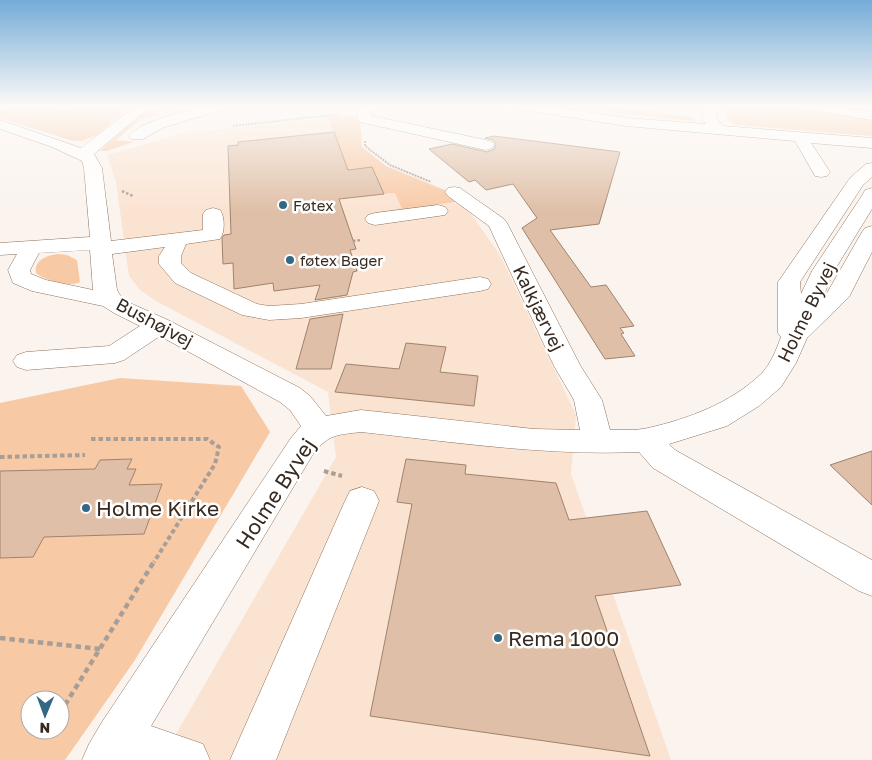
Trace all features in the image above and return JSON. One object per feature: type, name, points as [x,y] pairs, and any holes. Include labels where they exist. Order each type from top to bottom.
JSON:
[{"type":"street","points":[[51,141],[82,155],[99,141]]},
{"type":"street","points":[[470,141],[486,145]]},
{"type":"street","points":[[803,141],[821,172]]},
{"type":"street","points":[[854,141],[872,143]]},
{"type":"street","name":"Bushøjvej","points":[[82,155],[89,158],[93,168],[105,290],[111,300],[133,314],[159,325],[290,395],[300,403],[319,429]]},
{"type":"street","points":[[792,340],[789,282],[856,182],[872,168]]},
{"type":"street","name":"Kalkjærvej","points":[[454,192],[497,223],[567,366],[588,400],[598,442]]},
{"type":"street","points":[[792,340],[837,297],[867,231],[872,194]]},
{"type":"street","points":[[375,218],[438,210]]},
{"type":"street","points":[[0,249],[31,248],[101,252],[173,248],[213,235],[213,214]]},
{"type":"street","points":[[31,248],[18,270],[21,278],[40,286],[111,300]]},
{"type":"street","points":[[173,248],[170,264],[182,278],[252,310],[268,313],[302,311],[480,284]]},
{"type":"street","points":[[26,361],[115,354],[159,325]]},
{"type":"street","name":"Holme Byvej","points":[[111,749],[306,439],[319,429],[345,422],[361,421],[534,440],[598,442],[647,440],[717,418],[749,399],[771,380],[783,363],[792,340]]},
{"type":"street","points":[[647,440],[664,459],[872,580]]},
{"type":"street","points":[[252,760],[362,501]]},
{"type":"street","points":[[111,749],[187,760]]},
{"type":"path","points":[[365,141],[365,146],[390,165],[454,192]]},
{"type":"path","points":[[70,696],[215,464],[218,447],[207,439],[91,439]]},
{"type":"path","points":[[0,457],[85,455]]},
{"type":"path","points":[[292,463],[354,479],[362,501]]},
{"type":"path","points":[[0,638],[100,648]]},
{"type":"shaded area","points":[[111,141],[134,142],[106,151],[100,151]]},
{"type":"shaded area","points":[[154,141],[338,141],[348,169],[372,167],[384,194],[395,193],[462,201],[500,255],[576,415],[571,474],[671,760],[161,760],[336,457],[328,392],[156,301],[140,290],[129,276],[116,182],[107,155]]},
{"type":"shaded area","points":[[337,141],[362,141],[362,147],[386,166],[452,193],[462,201],[402,209],[395,193],[384,194],[372,167],[348,169]]},
{"type":"shaded area","points":[[58,254],[67,255],[77,260],[80,282],[70,284],[57,282],[36,273],[37,265],[42,259]]},
{"type":"shaded area","points":[[120,378],[241,386],[270,432],[135,660],[65,760],[0,760],[0,403]]},
{"type":"building","name":"Føtex","points":[[337,141],[348,170],[372,167],[384,194],[339,199],[356,249],[350,250],[357,271],[353,272],[347,295],[315,300],[320,285],[274,291],[273,283],[234,289],[233,263],[223,264],[222,238],[224,235],[231,234],[228,146],[238,145],[238,142]]},
{"type":"building","points":[[494,141],[537,141],[620,152],[599,224],[550,230],[591,287],[606,285],[634,326],[620,328],[624,333],[621,334],[635,356],[605,359],[522,228],[537,218],[513,184],[486,190],[475,180],[469,182],[429,149],[452,144],[487,152],[494,149],[496,144]]},
{"type":"building","points":[[343,314],[331,369],[296,369],[310,319]]},
{"type":"building","points":[[406,343],[446,347],[440,372],[478,376],[474,406],[335,392],[346,364],[399,369]]},
{"type":"building","points":[[872,451],[872,505],[830,465]]},
{"type":"building","name":"Holme Kirke","points":[[132,459],[127,469],[136,469],[129,485],[162,484],[144,534],[44,537],[33,557],[0,558],[0,471],[95,469],[100,460]]},
{"type":"building","name":"Rema 1000","points":[[406,459],[466,465],[465,474],[556,483],[569,520],[647,511],[681,585],[595,596],[650,756],[370,716],[412,504],[397,502]]},
{"type":"place","name":"Føtex","points":[[283,205]]},
{"type":"place","name":"føtex Bager","points":[[290,260]]},
{"type":"place","name":"Holme Kirke","points":[[86,508]]},
{"type":"place","name":"Rema 1000","points":[[498,638]]}]
